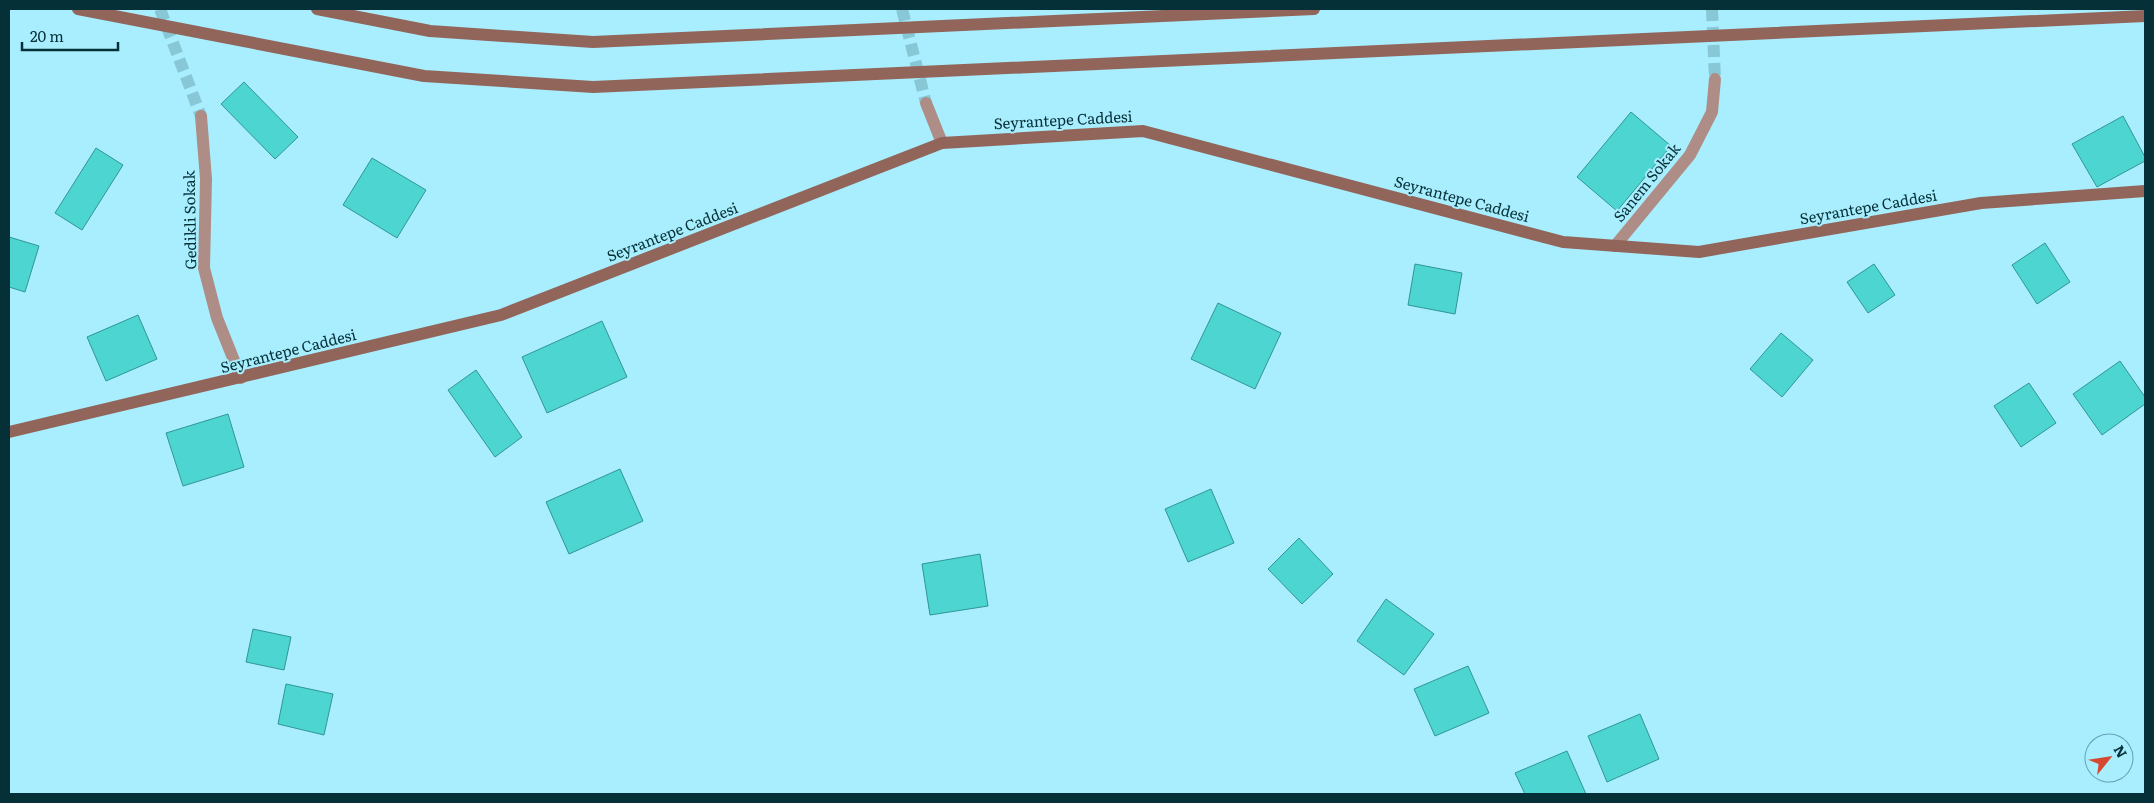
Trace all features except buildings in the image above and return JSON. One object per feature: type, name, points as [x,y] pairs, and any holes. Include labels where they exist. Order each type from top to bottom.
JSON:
[{"type":"main road","points":[[78,9],[424,76],[593,87],[2145,16]]},
{"type":"main road","points":[[317,9],[430,31],[593,42],[1314,9]]},
{"type":"main road","name":"Seyrantepe Caddesi","points":[[9,432],[502,315],[942,143],[1143,131],[1563,242],[1699,252],[1981,203],[2145,191]]},
{"type":"street","name":"Sanem Sokak","points":[[1615,246],[1690,155],[1712,112],[1715,79]]},
{"type":"street","points":[[926,103],[942,143]]},
{"type":"street","name":"Gedikli Sokak","points":[[201,116],[206,179],[204,268],[217,318],[241,378]]},
{"type":"tunnel","points":[[160,9],[201,116]]},
{"type":"tunnel","points":[[902,9],[926,103]]},
{"type":"tunnel","points":[[1712,9],[1715,79]]}]
